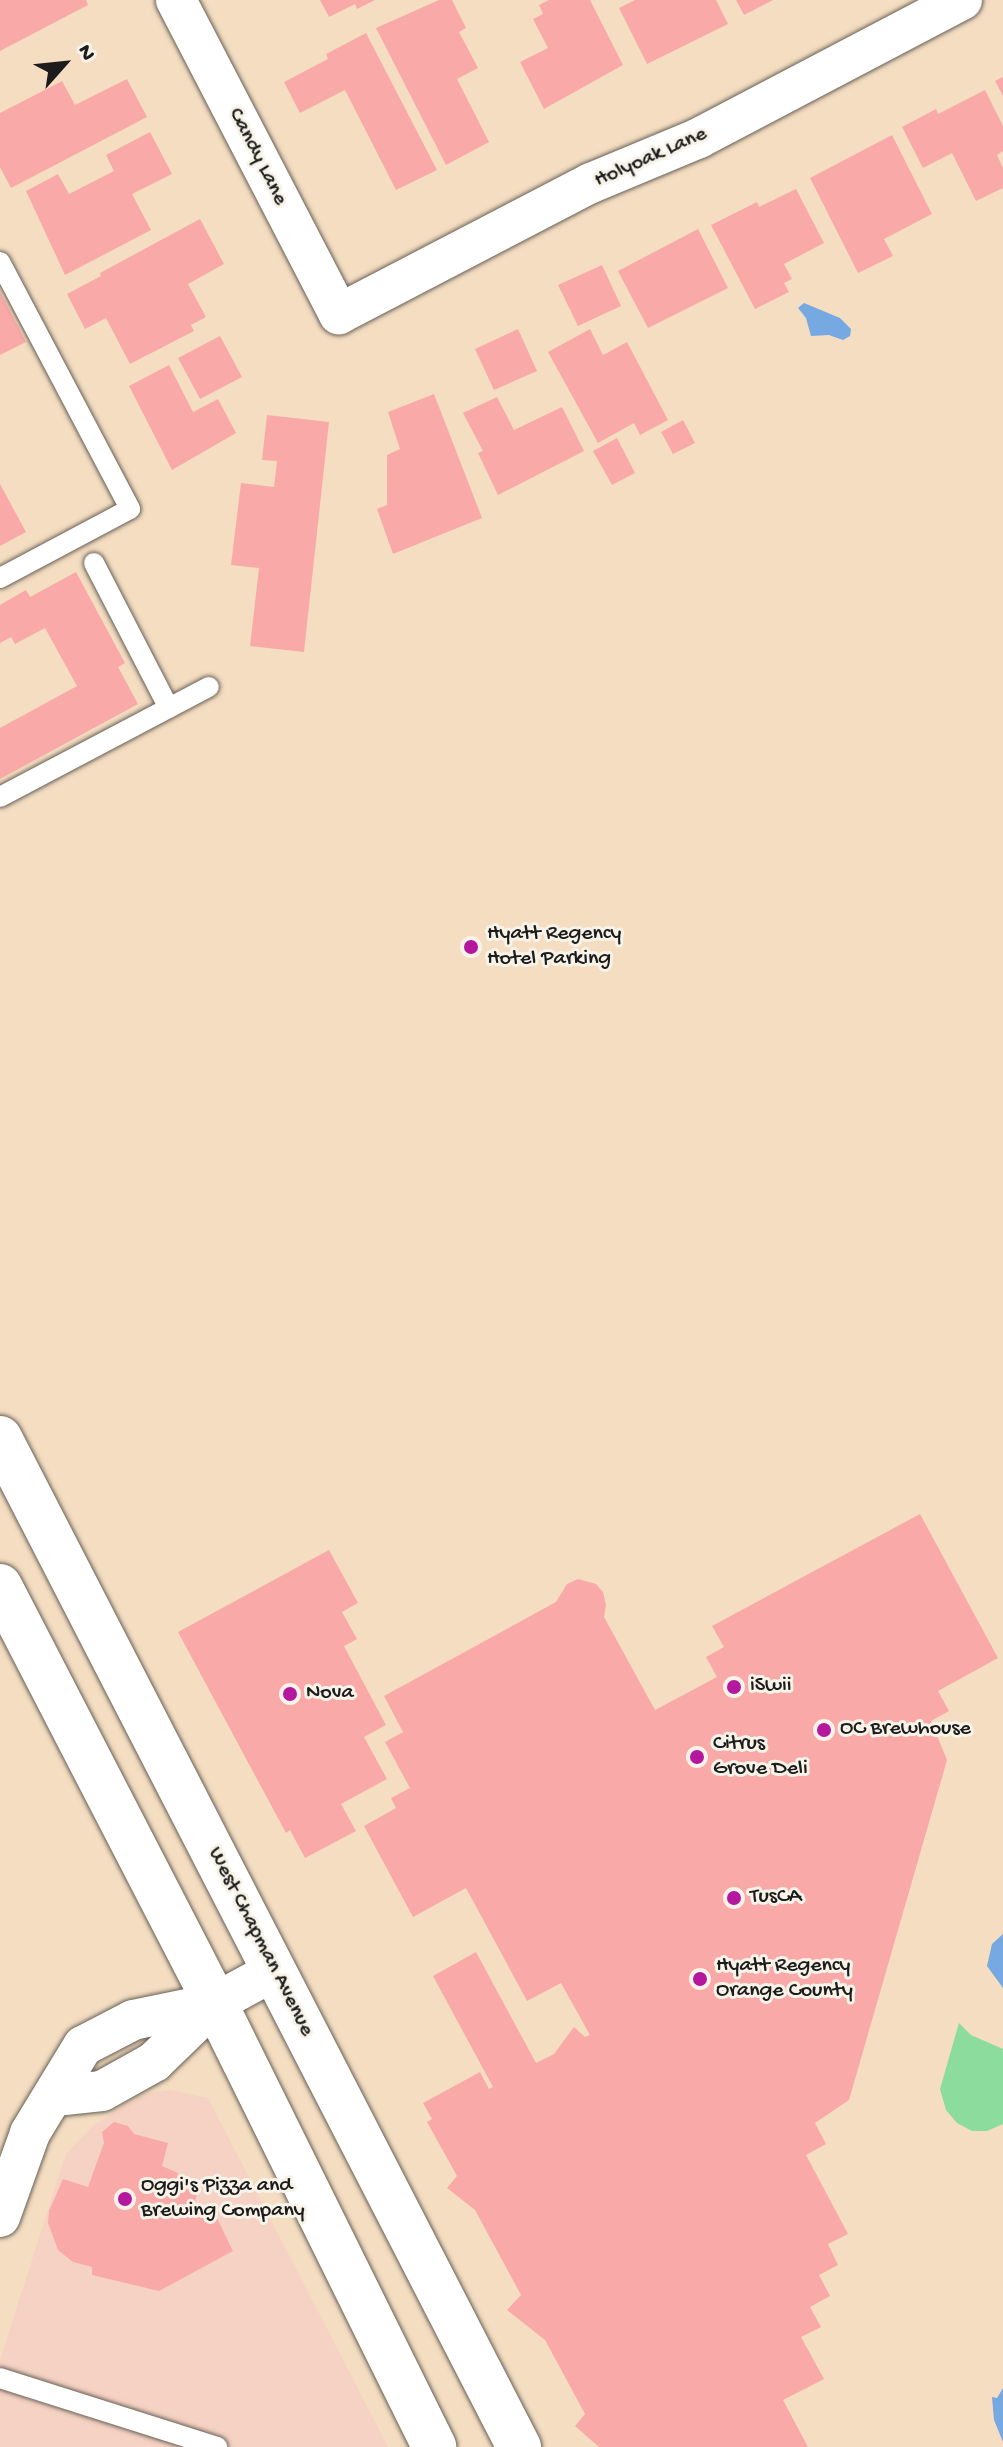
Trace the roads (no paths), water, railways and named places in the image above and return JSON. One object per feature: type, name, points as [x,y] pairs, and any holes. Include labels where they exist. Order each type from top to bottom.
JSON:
[{"type":"main road","name":"West Chapman Avenue","points":[[0,1438],[519,2447]]},
{"type":"main road","points":[[0,1586],[215,2003],[434,2447]]},
{"type":"street","name":"Candy Lane","points":[[176,0],[339,314]]},
{"type":"street","name":"Holyoak Lane","points":[[339,314],[591,183],[699,138],[962,0]]},
{"type":"street","points":[[0,2217],[30,2133],[55,2096],[102,2091],[154,2062],[215,2003],[274,1971]]},
{"type":"lane","points":[[0,262],[130,509],[0,578]]},
{"type":"lane","points":[[94,563],[169,708]]},
{"type":"lane","points":[[0,797],[209,687]]},
{"type":"lane","points":[[0,2378],[217,2447]]},
{"type":"water","points":[[804,303],[840,318],[851,329],[850,336],[843,340],[829,335],[811,336],[806,318],[798,308]]},
{"type":"water","points":[[1003,1934],[1003,1988],[987,1966],[992,1944]]},
{"type":"water","points":[[1003,2388],[1003,2442],[994,2420],[992,2397],[997,2398]]},
{"type":"place","name":"Hyatt Regency Hotel Parking","points":[[471,947]]},
{"type":"place","name":"iSwii","points":[[734,1687]]},
{"type":"place","name":"Nova","points":[[290,1694]]},
{"type":"place","name":"OC Brewhouse","points":[[824,1730]]},
{"type":"place","name":"Citrus Grove Deli","points":[[697,1757]]},
{"type":"place","name":"TusCA","points":[[734,1898]]},
{"type":"place","name":"Hyatt Regency Orange County","points":[[700,1979]]},
{"type":"place","name":"Oggi's Pizza and Brewing Company","points":[[125,2199]]}]
